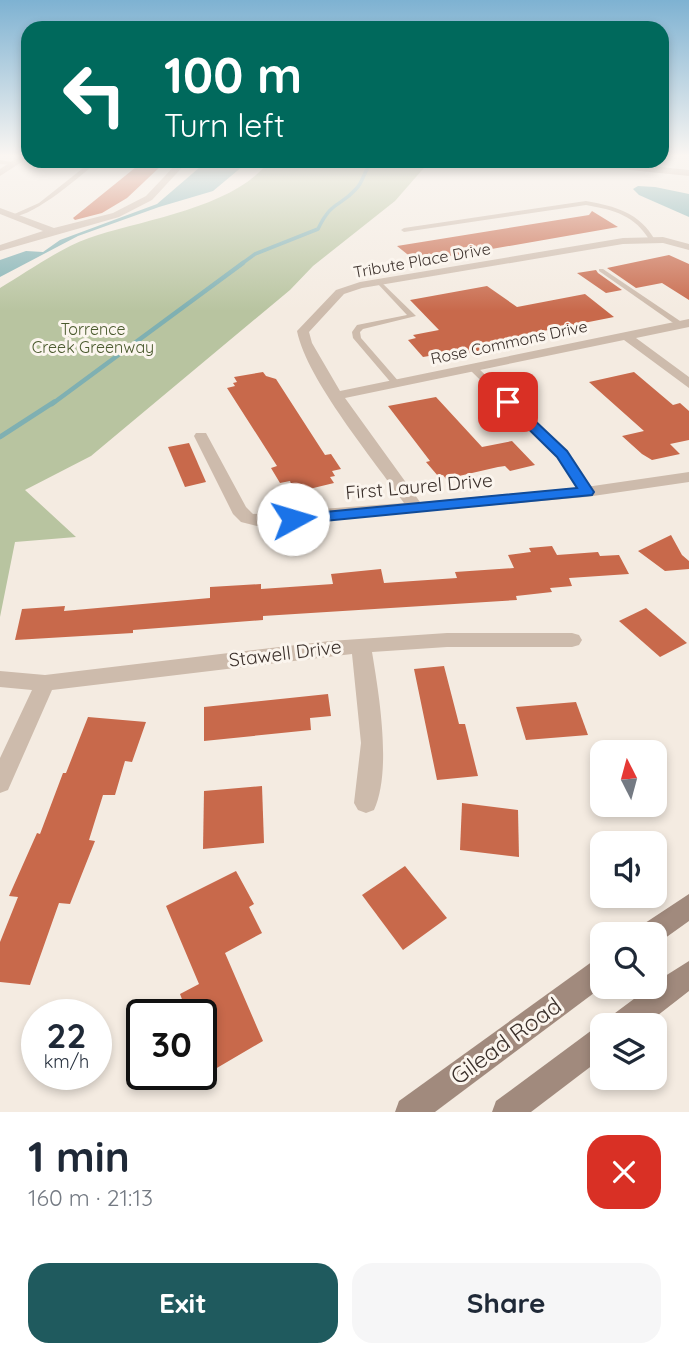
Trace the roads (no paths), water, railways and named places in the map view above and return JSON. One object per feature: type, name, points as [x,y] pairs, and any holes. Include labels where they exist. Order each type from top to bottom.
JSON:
[{"type":"main road","points":[[667,922],[689,906]]},
{"type":"main road","points":[[638,1013],[689,974]]},
{"type":"main road","name":"Gilead Road","points":[[410,1112],[590,979]]},
{"type":"main road","points":[[508,1112],[590,1049]]},
{"type":"street","points":[[0,248],[116,215],[130,208]]},
{"type":"street","points":[[0,211],[53,231]]},
{"type":"street","name":"Tribute Place Drive","points":[[416,508],[304,345],[303,331],[340,292],[379,282],[623,241],[652,240],[689,247]]},
{"type":"street","name":"Rose Commons Drive","points":[[337,396],[685,324]]},
{"type":"street","points":[[626,336],[689,384]]},
{"type":"street","name":"First Laurel Drive","points":[[201,436],[239,510],[247,519],[272,522],[586,492],[689,477]]},
{"type":"street","name":"Stawell Drive","points":[[0,679],[45,683],[361,645],[447,640],[572,640]]},
{"type":"street","points":[[361,645],[372,726],[373,768],[366,803]]},
{"type":"street","points":[[0,783],[45,683]]},
{"type":"lane","points":[[13,216],[32,208]]},
{"type":"lane","points":[[404,230],[553,208]]},
{"type":"lane","points":[[613,208],[632,217],[647,230],[652,240]]},
{"type":"lane","points":[[601,270],[685,324]]},
{"type":"lane","points":[[379,282],[412,316],[360,327],[356,332],[357,338],[396,383]]},
{"type":"lane","points":[[473,368],[562,454],[586,492]]},
{"type":"water","points":[[147,208],[157,208],[78,236],[0,277],[0,260],[26,251],[43,252],[60,240]]},
{"type":"water","points":[[668,208],[689,208],[689,217]]},
{"type":"waterway","points":[[240,265],[255,254],[318,229],[333,208]]},
{"type":"waterway","points":[[52,404],[243,263]]},
{"type":"waterway","points":[[0,437],[54,402]]},
{"type":"park label","name":"Torrence Creek Greenway","points":[[93,338]]}]
